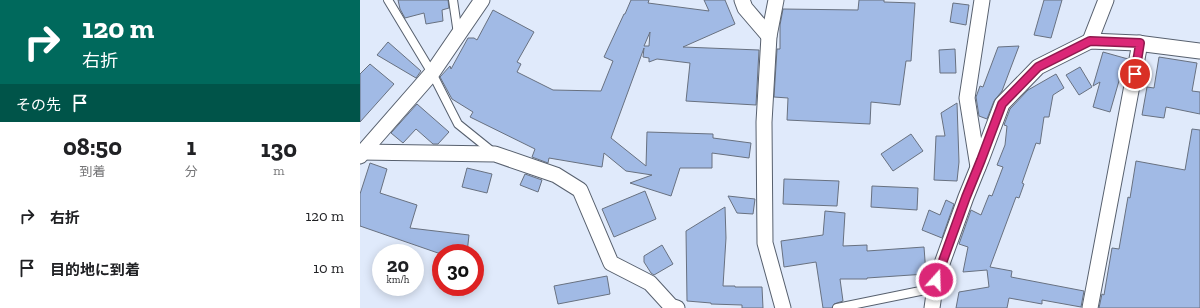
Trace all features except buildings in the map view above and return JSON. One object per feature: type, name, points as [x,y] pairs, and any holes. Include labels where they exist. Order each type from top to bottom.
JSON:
[{"type":"street","points":[[360,154],[432,73],[482,0]]},
{"type":"street","points":[[742,0],[745,8],[768,36]]},
{"type":"street","points":[[776,0],[768,36],[764,122],[765,243],[783,308]]},
{"type":"street","points":[[978,168],[967,98],[982,0]]},
{"type":"street","points":[[1090,41],[1106,0]]},
{"type":"street","points":[[932,308],[936,280],[1002,104],[1038,67],[1090,41],[1140,43],[1200,51]]},
{"type":"street","points":[[1090,308],[1140,43]]},
{"type":"street","points":[[360,154],[495,154],[556,174],[580,190],[611,263],[650,283],[671,306],[677,308]]},
{"type":"lane","points":[[388,0],[432,73],[458,124],[495,154]]},
{"type":"lane","points":[[453,0],[458,35]]},
{"type":"lane","points":[[836,308],[935,288]]},
{"type":"route","points":[[936,280],[1002,104],[1038,67],[1090,41],[1140,43],[1135,74]]}]
